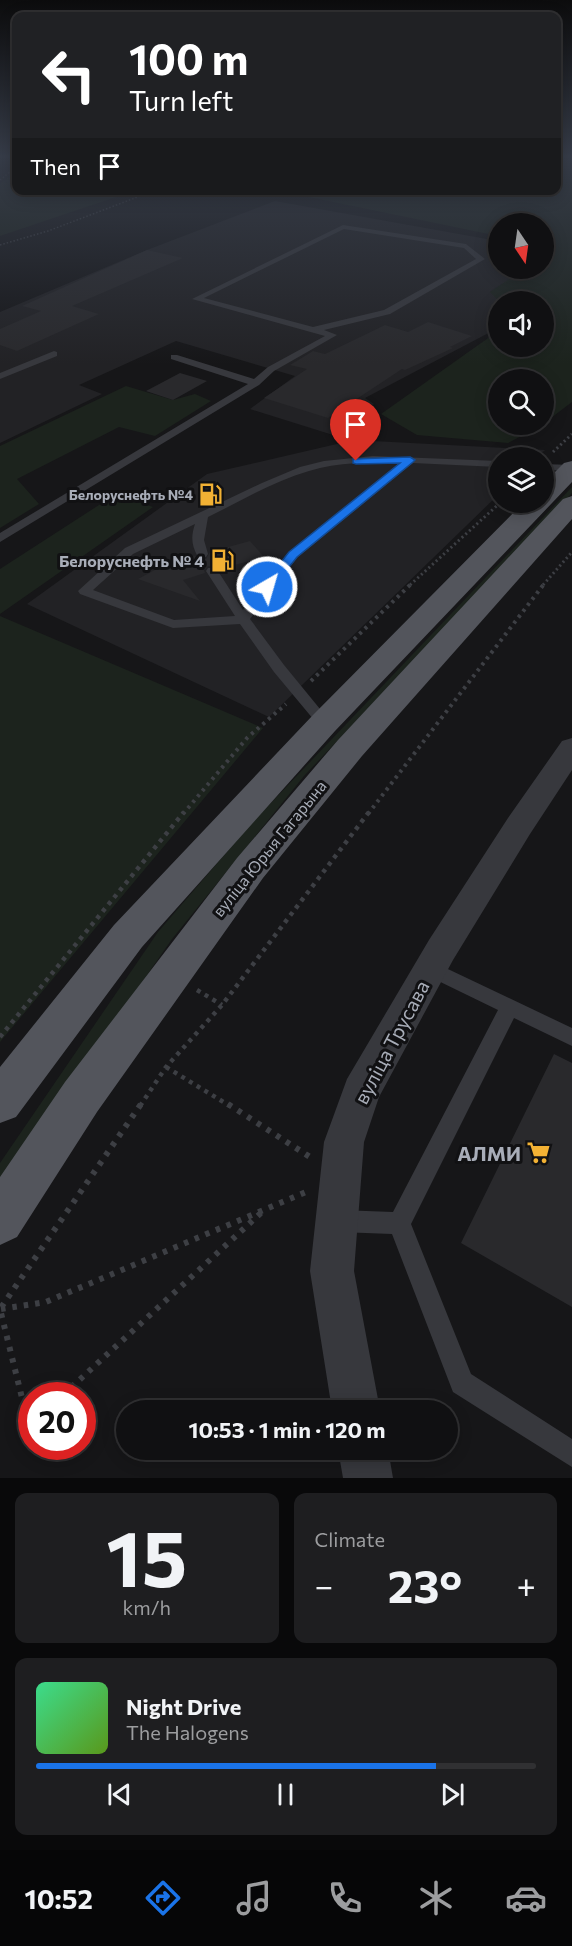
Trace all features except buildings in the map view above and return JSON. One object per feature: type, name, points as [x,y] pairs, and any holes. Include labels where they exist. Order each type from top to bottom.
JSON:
[{"type":"main road","points":[[554,487],[572,468]]},
{"type":"main road","name":"вуліца Юрыя Гагарына","points":[[0,1220],[81,1096],[250,868],[350,748],[572,504]]},
{"type":"main road","points":[[0,1102],[128,936],[324,723],[528,513]]},
{"type":"street","name":"вуліца Трусава","points":[[354,1400],[332,1271],[344,1142],[361,1092],[436,959],[519,826],[572,748]]},
{"type":"street","points":[[365,1460],[368,1478]]},
{"type":"lane","points":[[0,538],[256,382],[271,369],[333,335],[312,330],[196,299],[343,227],[466,246],[481,259],[387,312],[312,330]]},
{"type":"lane","points":[[0,376],[54,354]]},
{"type":"lane","points":[[174,357],[256,382]]},
{"type":"lane","points":[[410,460],[293,555],[242,620],[173,624],[84,591],[129,551],[305,469],[356,461],[410,460],[488,464]]},
{"type":"lane","points":[[554,467],[572,468]]},
{"type":"lane","points":[[202,554],[197,547],[198,531],[203,515]]},
{"type":"lane","points":[[212,572],[242,620],[298,694],[324,723]]},
{"type":"lane","points":[[436,959],[510,1007],[572,1037]]},
{"type":"lane","points":[[510,1007],[399,1223],[462,1383],[572,1454]]},
{"type":"lane","points":[[336,1221],[399,1223]]},
{"type":"path","points":[[0,245],[61,226]]},
{"type":"path","points":[[554,450],[572,434]]},
{"type":"path","points":[[0,1037],[247,738],[298,694],[397,597],[489,513]]},
{"type":"path","points":[[18,1382],[0,1309],[166,1067],[222,1005],[543,585],[572,552]]},
{"type":"path","points":[[166,1067],[184,1076],[340,1178]]},
{"type":"path","points":[[0,1309],[46,1302],[340,1178]]},
{"type":"path","points":[[77,1382],[265,1209]]},
{"type":"shaded area","points":[[0,226],[30,226],[0,236]]},
{"type":"shaded area","points":[[210,226],[414,226],[488,239],[488,279],[554,279],[554,251],[572,254],[550,291],[488,291],[488,333],[365,398],[374,404],[333,435],[250,409],[295,376],[176,341],[79,385],[102,394],[0,443],[0,312]]},
{"type":"shaded area","points":[[449,226],[488,226],[488,234]]},
{"type":"shaded area","points":[[554,226],[572,226],[572,402],[554,416],[554,369],[488,369],[488,435],[523,435],[508,443],[417,435],[381,414],[488,338],[488,357],[554,357],[554,291],[491,291],[509,279],[554,279]]},
{"type":"shaded area","points":[[126,386],[173,400],[195,394],[211,401],[155,436],[119,427],[17,479],[39,504],[0,528],[0,446]]},
{"type":"shaded area","points":[[354,440],[488,447],[488,505],[269,717],[27,604],[207,474]]},
{"type":"shaded area","points":[[572,487],[572,493],[554,512],[554,506]]},
{"type":"shaded area","points":[[116,494],[153,507],[0,614],[0,569]]},
{"type":"shaded area","points":[[547,513],[553,513],[304,776],[172,939],[0,1187],[0,1163],[158,932],[250,825]]},
{"type":"shaded area","points":[[0,616],[263,728],[0,1042]]},
{"type":"place","name":"Белоруснефть №4","points":[[211,494]]},
{"type":"place","name":"Белоруснефть № 4","points":[[222,560]]},
{"type":"place","name":"АЛМИ","points":[[539,1153]]},
{"type":"route","points":[[267,587],[293,555],[410,460],[356,461]]}]
